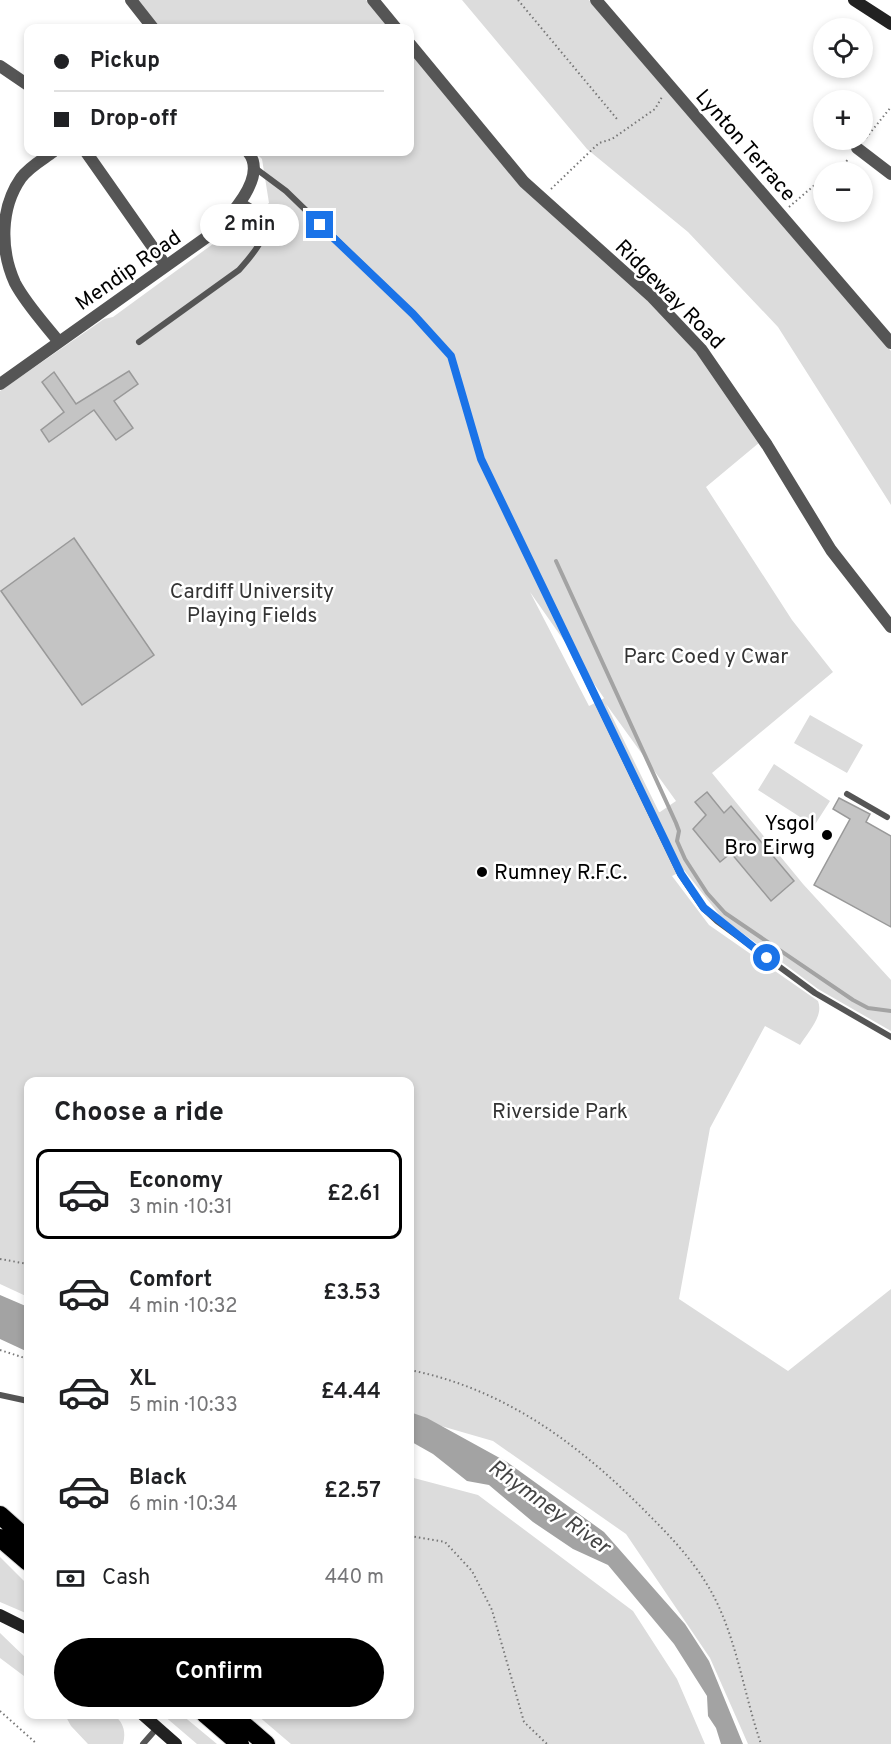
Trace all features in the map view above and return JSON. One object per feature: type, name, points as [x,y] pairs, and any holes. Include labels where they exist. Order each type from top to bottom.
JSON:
[{"type":"highway","points":[[0,1515],[24,1536]]},
{"type":"highway","points":[[0,1538],[24,1559]]},
{"type":"highway","points":[[211,1719],[240,1744]]},
{"type":"highway","points":[[237,1719],[266,1744]]},
{"type":"street","points":[[131,0],[150,24]]},
{"type":"street","points":[[373,0],[393,24]]},
{"type":"street","name":"Lynton Terrace","points":[[596,0],[891,343]]},
{"type":"street","points":[[854,0],[891,24]]},
{"type":"street","name":"Ridgeway Road","points":[[414,49],[504,159],[542,198],[651,296],[701,349],[767,445],[831,550],[891,627]]},
{"type":"street","points":[[0,66],[24,82]]},
{"type":"street","points":[[860,150],[891,174]]},
{"type":"street","points":[[48,156],[22,177],[9,200],[2,229],[5,259],[14,283],[59,342]]},
{"type":"street","points":[[89,156],[166,266]]},
{"type":"street","points":[[250,156],[255,168]]},
{"type":"street","name":"Mendip Road","points":[[0,384],[214,232],[240,200],[251,182],[255,168]]},
{"type":"street","points":[[0,1615],[24,1627]]},
{"type":"street","points":[[147,1719],[176,1744]]},
{"type":"lane","points":[[255,168],[292,197],[413,314],[451,356],[481,459],[681,874],[697,899],[717,921],[815,993],[891,1037]]},
{"type":"lane","points":[[139,342],[239,270],[252,254],[262,238],[264,224],[260,213],[240,200]]},
{"type":"lane","points":[[847,795],[888,817]]},
{"type":"lane","points":[[0,1395],[24,1400]]},
{"type":"lane","points":[[142,1744],[157,1728]]},
{"type":"path","points":[[518,0],[616,119]]},
{"type":"path","points":[[542,198],[599,143],[612,140],[655,109],[661,102],[662,92],[668,84]]},
{"type":"path","points":[[780,215],[813,186]]},
{"type":"path","points":[[0,1259],[24,1263]]},
{"type":"path","points":[[0,1350],[24,1358]]},
{"type":"path","points":[[414,1371],[440,1376],[472,1387],[533,1416],[600,1467],[661,1527],[693,1565],[720,1610],[761,1744]]},
{"type":"path","points":[[414,1537],[445,1542],[472,1571],[492,1610],[524,1722],[547,1744]]},
{"type":"path","points":[[0,1711],[36,1744]]},
{"type":"green space","points":[[136,0],[366,0],[387,24],[155,24]]},
{"type":"green space","points":[[462,0],[589,0],[891,351],[891,505],[778,327],[688,232],[587,149]]},
{"type":"green space","points":[[414,57],[520,186],[647,299],[696,352],[760,442],[706,487],[792,620],[833,672],[712,773],[803,884],[891,980],[891,1031],[818,989],[722,918],[684,870],[672,876],[709,925],[818,1001],[819,1007],[814,1024],[800,1045],[765,1026],[710,1128],[679,1299],[788,1371],[891,1289],[891,1744],[748,1744],[710,1658],[626,1534],[493,1441],[414,1418],[414,1077],[24,1077],[24,1295],[0,1284],[0,391],[104,319],[113,317],[269,203],[262,159],[259,156],[414,156]],"holes":[[[530,592],[604,698],[589,706]],[[606,704],[676,801],[659,812]]]},
{"type":"green space","points":[[810,715],[863,745],[847,773],[794,743]]},
{"type":"green space","points":[[774,764],[830,801],[814,826],[758,790]]},
{"type":"green space","points":[[414,1478],[478,1495],[633,1611],[677,1679],[705,1744],[291,1744],[262,1719],[414,1719]]},
{"type":"green space","points":[[0,1557],[24,1581],[24,1612],[0,1602]]},
{"type":"green space","points":[[0,1633],[24,1656],[24,1676],[0,1658]]},
{"type":"green space","points":[[67,1719],[118,1719],[123,1728],[123,1744],[88,1744]]},
{"type":"green space","points":[[168,1719],[187,1719],[217,1744],[197,1744]]},
{"type":"water","points":[[0,1295],[24,1305],[24,1350],[0,1339]]},
{"type":"water","name":"Rhymney River","points":[[414,1413],[427,1418],[507,1462],[604,1532],[685,1624],[709,1661],[743,1744],[721,1744],[716,1728],[708,1716],[707,1696],[674,1644],[608,1565],[573,1549],[533,1522],[489,1485],[467,1481],[433,1454],[414,1443]]},
{"type":"building","points":[[129,371],[138,384],[114,401],[133,428],[116,440],[94,410],[49,442],[41,430],[64,412],[42,382],[54,372],[76,404]]},
{"type":"building","points":[[74,538],[154,655],[82,705],[1,591]]},
{"type":"building","points":[[707,792],[724,813],[731,806],[794,881],[771,901],[731,853],[720,862],[693,829],[706,815],[695,802]]},
{"type":"building","points":[[839,798],[870,814],[866,822],[891,836],[891,927],[814,885],[850,819],[833,809]]},
{"type":"waterway","points":[[556,561],[676,823],[679,831],[677,841],[685,859],[707,893],[725,913],[853,1000],[868,1008],[891,1011]]},
{"type":"place","name":"Ysgol Bro Eirwg","points":[[827,835]]},
{"type":"place","name":"Rumney R.F.C.","points":[[482,872]]},
{"type":"route","points":[[320,225],[413,314],[451,356],[481,459],[681,874],[690,890],[717,921],[767,958]]},
{"type":"park label","name":"Cardiff University Playing Fields","points":[[252,603]]},
{"type":"park label","name":"Parc Coed y Cwar","points":[[706,656]]},
{"type":"park label","name":"Riverside Park","points":[[560,1111]]}]
